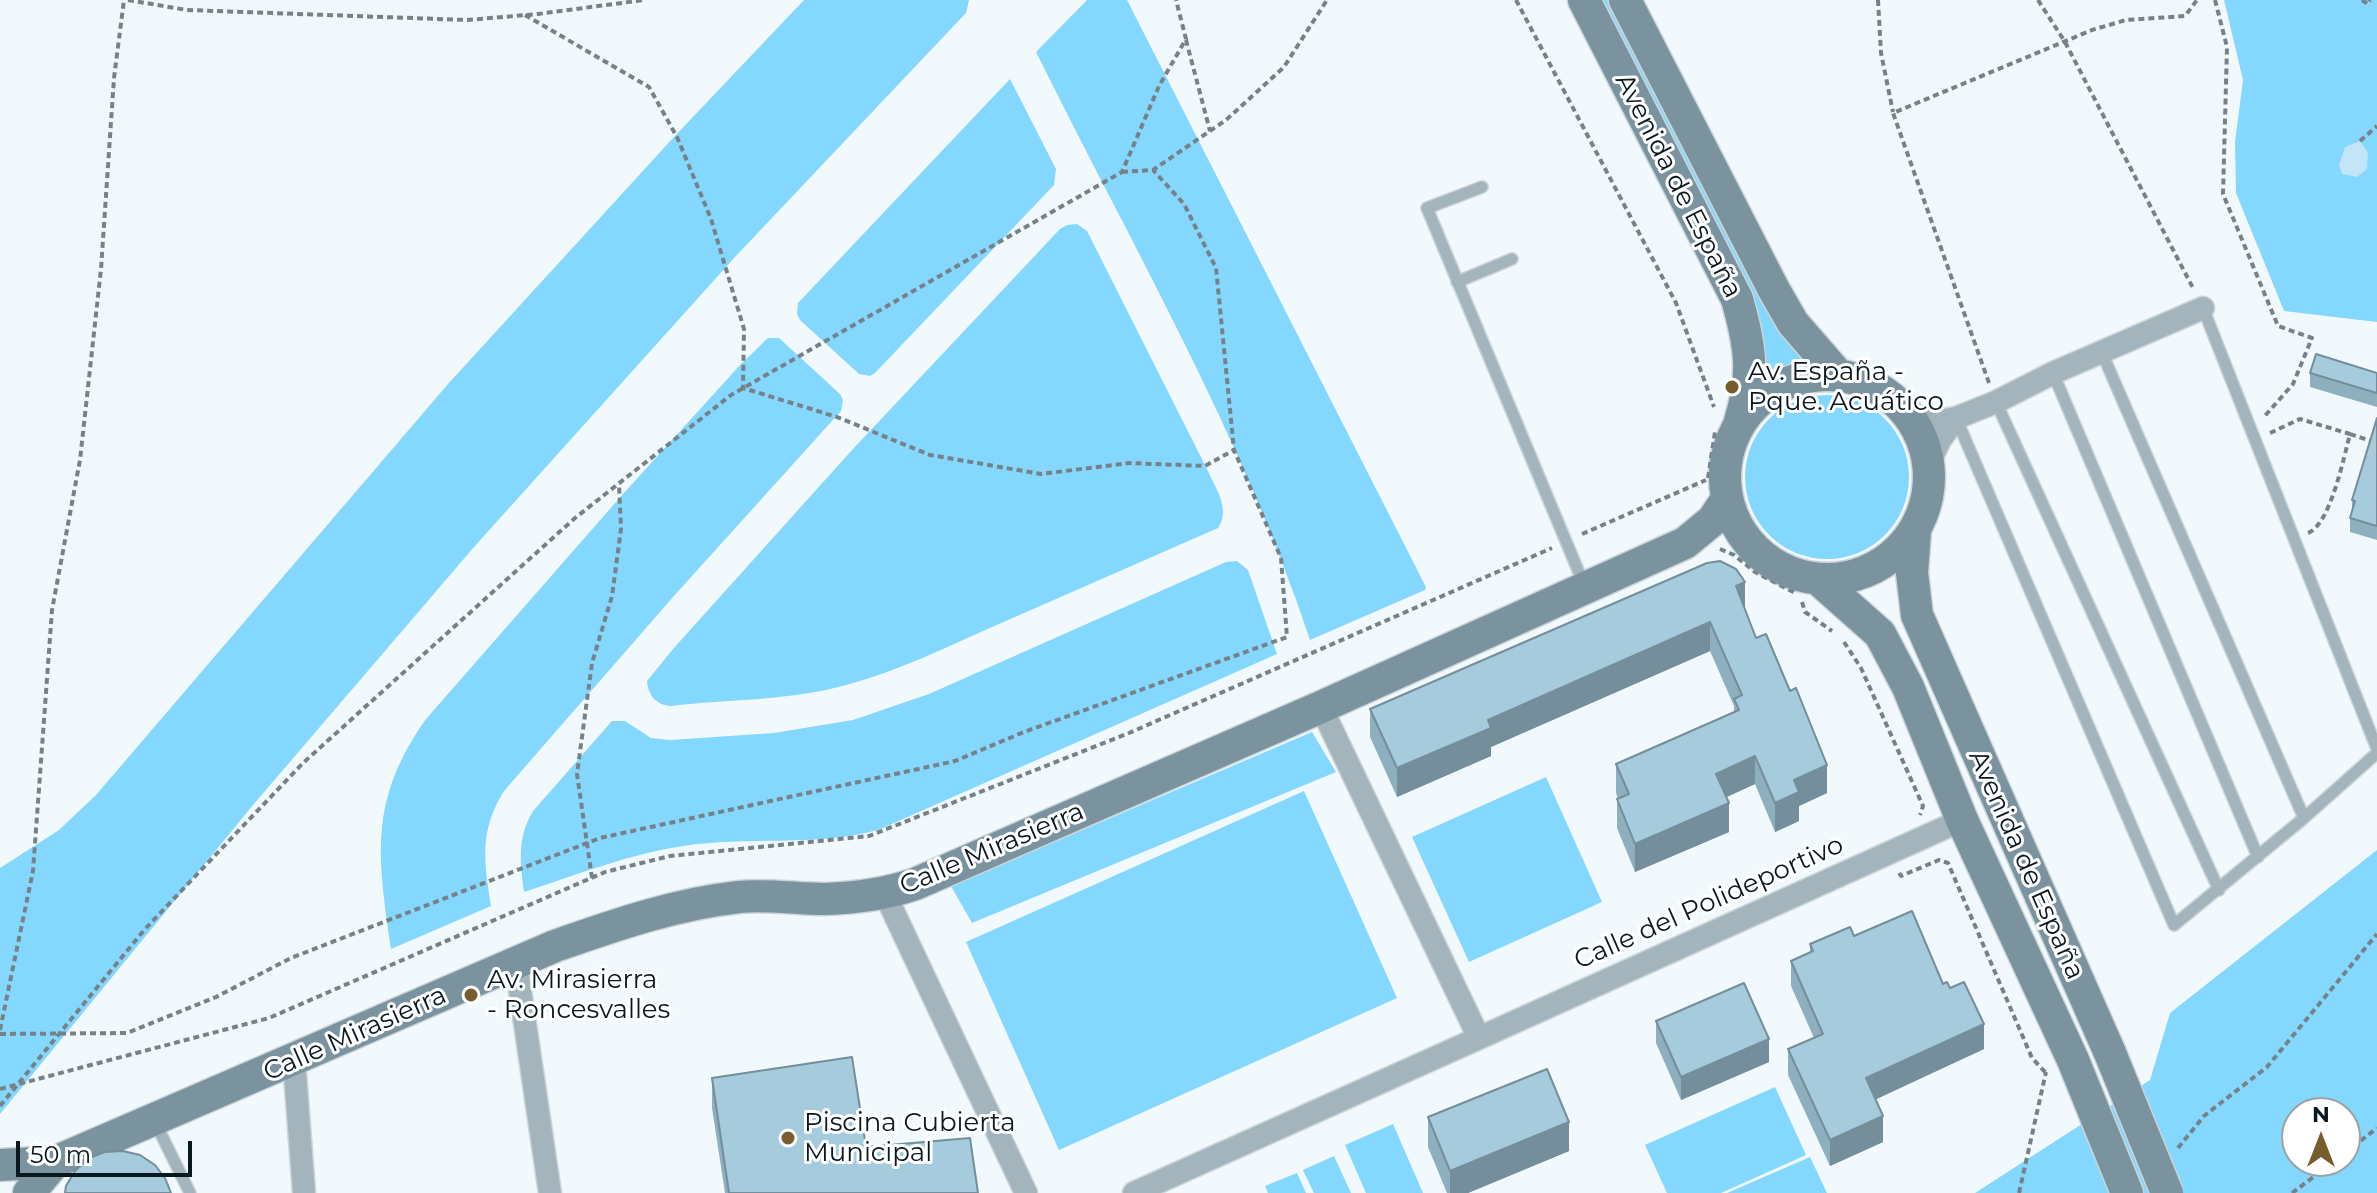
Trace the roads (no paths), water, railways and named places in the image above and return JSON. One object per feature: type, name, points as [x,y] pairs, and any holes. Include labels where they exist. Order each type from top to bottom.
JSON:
[{"type":"main road","name":"Avenida de España","points":[[1584,0],[1737,299],[1749,342],[1748,395],[1723,421]]},
{"type":"main road","name":"Avenida de España","points":[[1625,0],[1774,290],[1793,323],[1839,376]]},
{"type":"main road","points":[[1839,376],[1872,385],[1908,414],[1922,438],[1929,463],[1930,487],[1925,510],[1915,531],[1889,559],[1855,576],[1818,579],[1791,573],[1734,546],[1735,522],[1714,490],[1725,473],[1729,449],[1723,421],[1782,386],[1809,377],[1839,376]]},
{"type":"main road","name":"Calle Mirasierra","points":[[0,1165],[55,1162],[516,963],[617,924],[671,909],[741,897],[827,899],[885,894],[930,877],[1321,707],[1685,543],[1713,520],[1714,490]]},
{"type":"main road","name":"Avenida de España","points":[[1915,531],[1912,573],[1917,615],[2110,1053],[2167,1193]]},
{"type":"main road","name":"Calle Mirasierra","points":[[1685,543],[1722,538],[1734,546]]},
{"type":"main road","name":"Avenida de España","points":[[1818,579],[1880,634],[1908,687],[2058,1070],[2127,1193]]},
{"type":"main road","name":"Calle Mirasierra","points":[[29,1193],[55,1162]]},
{"type":"main road","points":[[0,1179],[10,1193]]},
{"type":"street","points":[[1908,414],[1933,422],[1956,418],[2203,308]]},
{"type":"street","points":[[1929,463],[1940,440],[1956,418]]},
{"type":"street","points":[[1321,707],[1479,1038]]},
{"type":"street","name":"Calle del Polideportivo","points":[[1134,1193],[1962,820]]},
{"type":"street","points":[[885,894],[1026,1193]]},
{"type":"street","points":[[516,963],[550,1193]]},
{"type":"street","points":[[294,1060],[304,1193]]},
{"type":"lane","points":[[1482,187],[1427,208],[1585,588]]},
{"type":"lane","points":[[1457,282],[1512,259]]},
{"type":"lane","points":[[1956,418],[2174,925],[2304,818],[2377,751],[2203,308]]},
{"type":"lane","points":[[2102,353],[2304,818]]},
{"type":"lane","points":[[2053,373],[2258,857]]},
{"type":"lane","points":[[1996,402],[2219,890]]},
{"type":"lane","points":[[154,1121],[190,1193]]},
{"type":"place","name":"Av. España - Pque. Acuático","points":[[1732,387]]},
{"type":"place","name":"Av. Mirasierra - Roncesvalles","points":[[471,995]]},
{"type":"place","name":"Piscina Cubierta Municipal","points":[[788,1138]]}]
